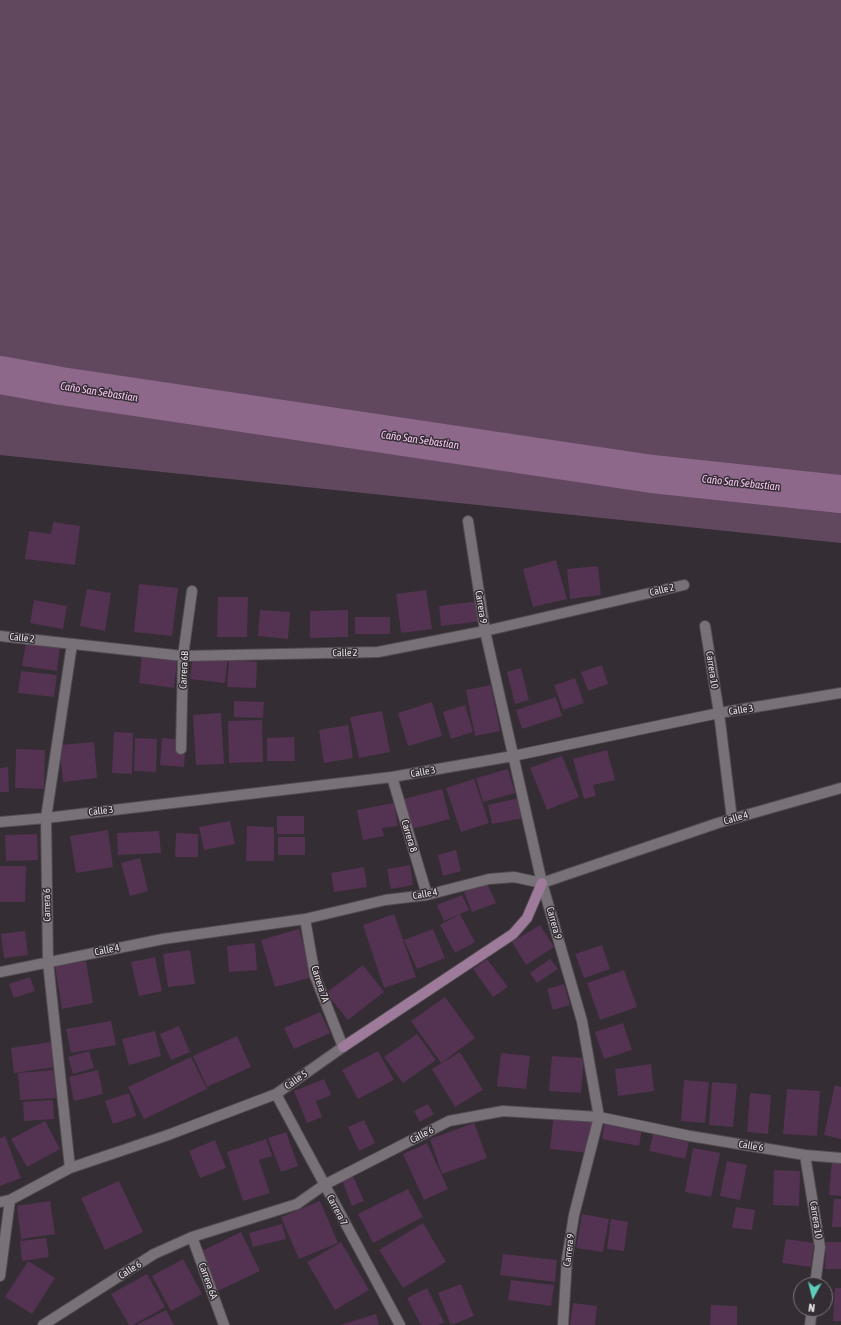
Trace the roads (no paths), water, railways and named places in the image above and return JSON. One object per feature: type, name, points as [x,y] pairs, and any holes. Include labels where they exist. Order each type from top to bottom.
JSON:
[{"type":"street","name":"Carrera 9","points":[[468,521],[485,631],[542,883],[582,1021],[599,1117],[574,1215],[568,1259],[563,1325]]},
{"type":"street","name":"Calle 2","points":[[0,636],[183,656],[378,652],[485,631],[684,585]]},
{"type":"street","name":"Carrera 6B","points":[[181,749],[183,656],[192,591]]},
{"type":"street","name":"Carrera 10","points":[[706,626],[719,713],[732,819]]},
{"type":"street","name":"Carrera 6","points":[[70,1168],[48,962],[46,818],[72,644]]},
{"type":"street","name":"Calle 3","points":[[0,822],[46,818],[392,777],[513,756],[719,713],[841,693]]},
{"type":"street","name":"Carrera 8","points":[[392,777],[427,895]]},
{"type":"street","name":"Calle 4","points":[[0,972],[163,939],[305,919],[385,900],[427,895],[489,879],[514,877],[542,883],[732,819],[841,788]]},
{"type":"street","name":"Calle 5","points":[[5,1201],[70,1168],[168,1135],[276,1094],[513,934],[527,918],[542,883]]},
{"type":"street","name":"Carrera 7A","points":[[305,919],[315,976],[344,1047]]},
{"type":"street","name":"Carrera 7","points":[[276,1094],[400,1325]]},
{"type":"street","name":"Calle 6","points":[[43,1325],[154,1254],[192,1237],[297,1204],[324,1185],[449,1121],[503,1111],[599,1117],[690,1136],[805,1155],[841,1158]]},
{"type":"street","name":"Carrera 10","points":[[805,1155],[820,1247],[816,1277]]},
{"type":"street","points":[[0,1276],[5,1201]]},
{"type":"street","name":"Carrera 6A","points":[[192,1237],[224,1325]]},
{"type":"waterway","name":"Caño San Sebastian","points":[[0,375],[61,386],[652,474],[841,494]]}]
